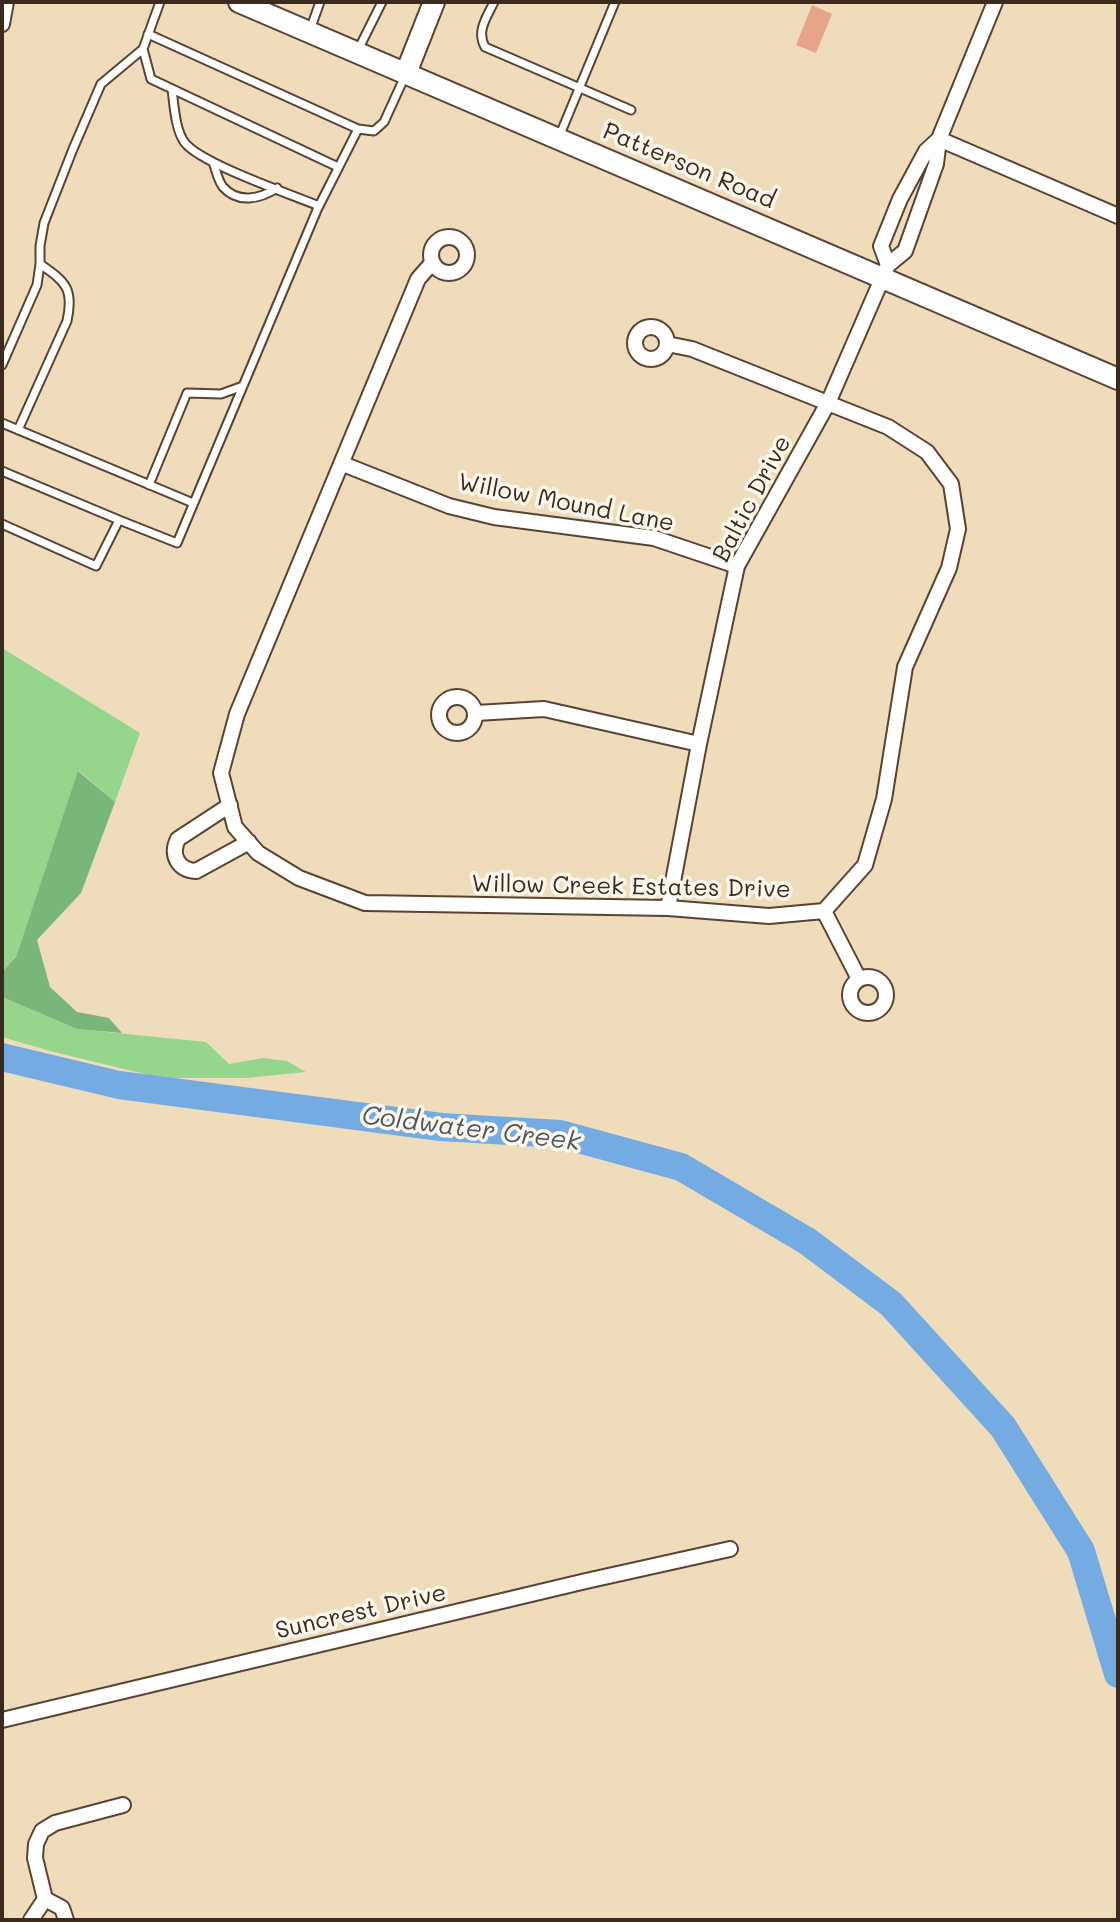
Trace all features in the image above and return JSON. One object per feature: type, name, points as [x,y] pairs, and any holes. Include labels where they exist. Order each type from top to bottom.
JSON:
[{"type":"main road","name":"Patterson Road","points":[[239,2],[264,7],[309,32],[885,271],[1118,379]]},
{"type":"main road","points":[[406,73],[434,2]]},
{"type":"street","points":[[2,24],[6,2]]},
{"type":"street","name":"Baltic Drive","points":[[668,908],[737,566],[828,403],[885,271],[905,251],[936,164],[939,139],[995,2]]},
{"type":"street","points":[[939,139],[1118,216]]},
{"type":"street","name":"Baltic Drive","points":[[885,271],[881,246],[900,199],[926,151],[939,139]]},
{"type":"street","name":"Willow Creek Estates Drive","points":[[432,263],[418,279],[237,714],[221,773],[235,827],[258,853],[299,878],[365,903],[668,908],[769,916],[824,911],[865,865],[884,799],[905,667],[949,568],[958,529],[951,484],[927,452],[888,427],[692,349],[667,344]]},
{"type":"street","name":"Willow Mound Lane","points":[[343,464],[449,506],[494,517],[654,538],[737,566]]},
{"type":"street","points":[[476,713],[544,709],[699,744]]},
{"type":"street","points":[[230,805],[178,839],[174,854],[177,861],[182,867],[196,871],[249,842]]},
{"type":"street","points":[[824,911],[859,979]]},
{"type":"street","name":"Suncrest Drive","points":[[2,1720],[730,1549]]},
{"type":"street","points":[[31,1920],[45,1899],[35,1858],[36,1844],[42,1831],[55,1823],[123,1805]]},
{"type":"street","points":[[45,1899],[62,1908],[66,1920]]},
{"type":"lane","points":[[2,365],[37,285],[44,223],[101,84],[143,49],[160,2]]},
{"type":"lane","points":[[309,32],[320,2]]},
{"type":"lane","points":[[357,52],[382,2]]},
{"type":"lane","points":[[494,2],[480,35],[485,47],[631,110]]},
{"type":"lane","points":[[559,138],[615,2]]},
{"type":"lane","points":[[148,34],[358,129],[369,131],[374,131],[384,122],[406,73]]},
{"type":"lane","points":[[143,49],[151,79],[338,167]]},
{"type":"lane","points":[[172,89],[176,121],[184,142],[213,162],[319,206]]},
{"type":"lane","points":[[2,471],[177,543],[319,206],[358,129]]},
{"type":"lane","points":[[213,162],[221,185],[233,195],[250,199],[263,197],[277,188]]},
{"type":"lane","points":[[18,430],[67,321],[71,304],[69,290],[62,279],[40,264]]},
{"type":"lane","points":[[149,485],[187,393],[221,394],[243,386]]},
{"type":"lane","points":[[2,423],[193,503]]},
{"type":"lane","points":[[2,524],[96,566],[119,520]]},
{"type":"green space","points":[[2,648],[140,733],[115,802],[79,771],[16,957],[2,972]]},
{"type":"green space","points":[[78,771],[115,802],[81,893],[37,940],[50,987],[77,1012],[109,1018],[122,1033],[77,1029],[2,997],[2,972],[16,957]]},
{"type":"green space","points":[[2,997],[77,1029],[206,1042],[229,1064],[263,1058],[287,1061],[306,1072],[245,1078],[161,1078],[54,1052],[2,1037]]},
{"type":"building","points":[[812,5],[832,14],[816,53],[796,45]]},
{"type":"waterway","name":"Coldwater Creek","points":[[2,1057],[119,1085],[441,1127],[560,1134],[681,1167],[807,1241],[891,1304],[1003,1427],[1081,1551],[1118,1674]]}]
